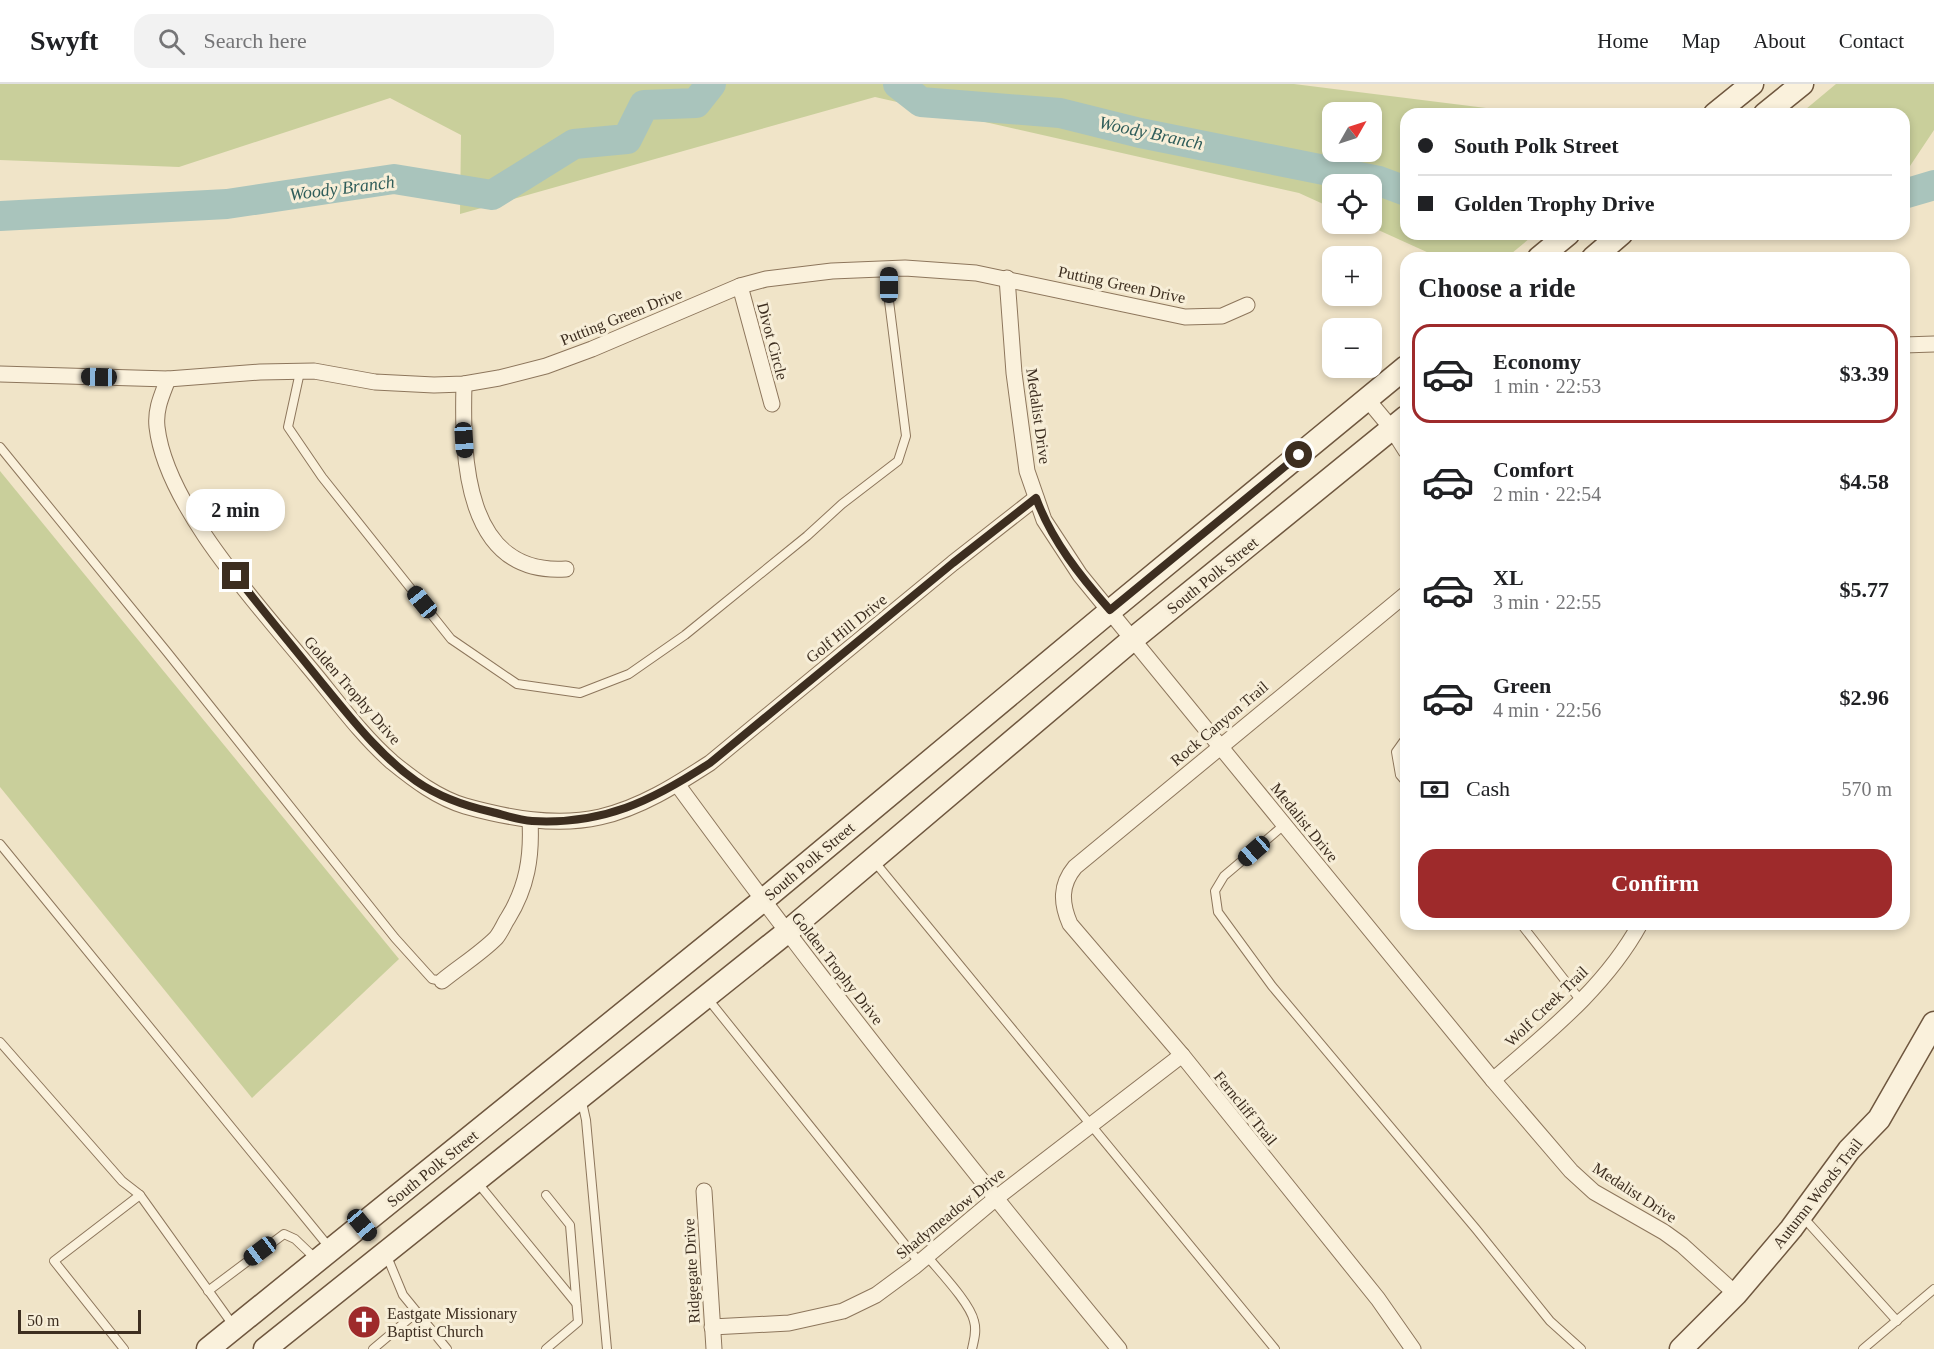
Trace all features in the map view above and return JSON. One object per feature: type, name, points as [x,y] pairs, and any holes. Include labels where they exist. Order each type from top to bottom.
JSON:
[{"type":"main road","points":[[1722,108],[1752,84]]},
{"type":"main road","points":[[1772,108],[1802,84]]},
{"type":"main road","points":[[1546,252],[1561,240]]},
{"type":"main road","points":[[1600,252],[1615,240]]},
{"type":"main road","name":"South Polk Street","points":[[208,1349],[762,901],[1110,610],[1400,373]]},
{"type":"main road","name":"South Polk Street","points":[[265,1349],[788,932],[1133,639],[1399,423]]},
{"type":"main road","name":"Autumn Woods Trail","points":[[1681,1349],[1736,1294],[1801,1215],[1848,1150],[1879,1119],[1932,1032]]},
{"type":"main road","points":[[362,1225],[385,1253]]},
{"type":"main road","points":[[324,1256],[340,1290]]},
{"type":"street","name":"Putting Green Drive","points":[[0,374],[168,379],[260,372],[314,371],[375,382],[464,384],[546,366],[740,286],[800,274],[889,269],[976,273],[1007,278],[1185,317],[1222,316],[1247,305]]},
{"type":"street","name":"Medalist Drive","points":[[1007,278],[1022,442],[1027,471],[1044,520],[1080,575],[1493,1080],[1571,1171],[1594,1192],[1664,1232],[1697,1258],[1736,1294]]},
{"type":"street","name":"Divot Circle","points":[[740,286],[772,404]]},
{"type":"street","points":[[1910,345],[1934,344]]},
{"type":"street","name":"Golden Trophy Drive","points":[[168,379],[158,406],[157,427],[169,468],[192,517],[272,622],[363,732],[417,782],[440,795],[464,806],[530,821],[599,817],[652,797],[677,784],[762,901],[995,1199],[1119,1349]]},
{"type":"street","points":[[464,384],[463,425],[469,483],[475,506],[494,541],[522,564],[548,570],[566,569]]},
{"type":"street","points":[[1367,399],[1399,423]]},
{"type":"street","name":"Golf Hill Drive","points":[[677,784],[710,763],[953,563],[1036,498]]},
{"type":"street","name":"Rock Canyon Trail","points":[[1063,886],[1075,867],[1400,599]]},
{"type":"street","points":[[442,981],[497,937],[522,894],[528,873],[530,821]]},
{"type":"street","name":"Ferncliff Trail","points":[[1063,886],[1064,907],[1070,924],[1182,1055],[1378,1299],[1413,1349]]},
{"type":"street","name":"Wolf Creek Trail","points":[[1493,1080],[1581,1001],[1619,956],[1636,930]]},
{"type":"street","name":"Shadymeadow Drive","points":[[712,1327],[789,1323],[843,1311],[876,1295],[995,1199],[1182,1055]]},
{"type":"street","name":"Ridgegate Drive","points":[[704,1191],[714,1349]]},
{"type":"lane","points":[[300,372],[288,427],[322,477],[451,639],[517,684],[580,693],[629,674],[685,635],[807,536],[842,504],[898,461],[906,436],[889,301],[889,269]]},
{"type":"lane","points":[[0,447],[395,938],[432,979],[442,981]]},
{"type":"lane","points":[[1400,746],[1396,752],[1400,775]]},
{"type":"lane","points":[[1284,825],[1224,876],[1215,891],[1218,912],[1272,986],[1476,1229],[1550,1321],[1581,1349]]},
{"type":"lane","points":[[0,844],[324,1256]]},
{"type":"lane","points":[[873,859],[1275,1349]]},
{"type":"lane","points":[[1526,930],[1581,1001]]},
{"type":"lane","points":[[706,997],[923,1259],[968,1308],[974,1320],[975,1333],[972,1349]]},
{"type":"lane","points":[[0,1042],[122,1181],[140,1195],[235,1328]]},
{"type":"lane","points":[[581,1097],[586,1120],[607,1349]]},
{"type":"lane","points":[[476,1181],[577,1304]]},
{"type":"lane","points":[[124,1349],[54,1261],[140,1195]]},
{"type":"lane","points":[[546,1195],[570,1225],[578,1322],[546,1349]]},
{"type":"lane","points":[[1801,1215],[1897,1321]]},
{"type":"lane","points":[[208,1291],[284,1234],[324,1256]]},
{"type":"lane","points":[[385,1253],[403,1295],[447,1349]]},
{"type":"lane","points":[[1863,1349],[1934,1289]]},
{"type":"lane","points":[[373,1349],[417,1312]]},
{"type":"green space","points":[[0,84],[1294,84],[1487,108],[1400,108],[1400,240],[1382,232],[1382,174],[1322,174],[1322,203],[1299,193],[875,97],[460,214],[461,135],[390,98],[179,167],[0,160]]},
{"type":"green space","points":[[1836,84],[1934,84],[1934,130],[1910,166],[1910,108],[1807,108]]},
{"type":"green space","points":[[1400,240],[1528,240],[1513,252],[1427,252]]},
{"type":"green space","points":[[0,471],[399,959],[252,1098],[0,787]]},
{"type":"waterway","name":"Woody Branch","points":[[0,216],[227,204],[394,179],[492,195],[574,144],[627,139],[644,105],[696,103],[711,84]]},
{"type":"waterway","name":"Woody Branch","points":[[898,84],[921,102],[1060,113],[1140,133],[1379,181],[1400,189]]},
{"type":"waterway","name":"Woody Branch","points":[[1910,192],[1934,185]]},
{"type":"place","name":"Eastgate Missionary Baptist Church","points":[[364,1322]]},
{"type":"route","points":[[236,576],[363,732],[417,782],[464,806],[530,821],[599,817],[652,797],[710,763],[953,563],[1036,498],[1044,520],[1060,547],[1110,610],[1299,455]]}]
